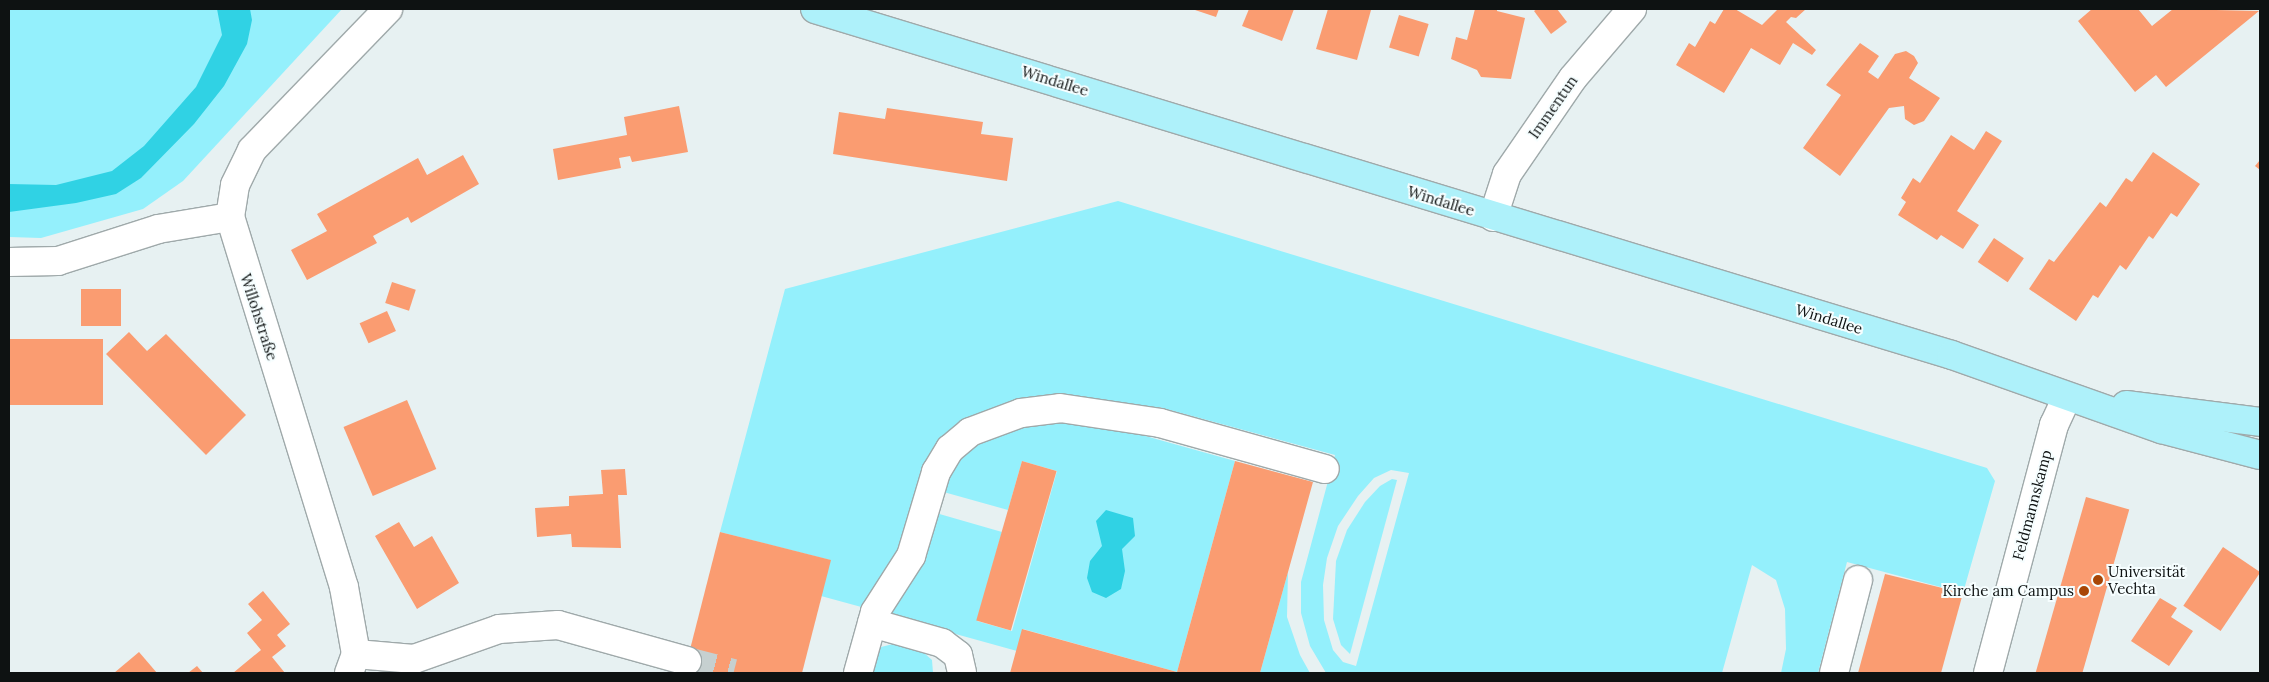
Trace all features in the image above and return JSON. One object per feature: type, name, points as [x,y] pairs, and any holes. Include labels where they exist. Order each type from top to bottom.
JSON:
[{"type":"main road","name":"Windallee","points":[[815,9],[1952,356],[2161,429],[2260,455]]},
{"type":"main road","name":"Windallee","points":[[2067,397],[2260,422]]},
{"type":"street","name":"Willohstraße","points":[[353,664],[344,587],[230,217],[234,185],[252,150],[388,9]]},
{"type":"street","name":"Immentun","points":[[1493,217],[1507,174],[1573,78],[1632,9]]},
{"type":"street","points":[[9,262],[58,261],[158,229],[230,217]]},
{"type":"street","name":"Feldmannskamp","points":[[1988,673],[2054,426],[2067,397]]},
{"type":"street","points":[[858,673],[875,612],[912,556],[936,472],[950,449],[970,432],[1021,413],[1060,408],[1160,423],[1325,469]]},
{"type":"street","points":[[1834,673],[1858,580]]},
{"type":"street","points":[[872,623],[942,643],[958,655],[962,673]]},
{"type":"street","points":[[353,664],[414,659],[499,629],[558,625],[687,661]]},
{"type":"shaded area","points":[[9,9],[342,9],[183,181],[143,209],[41,238],[9,237]]},
{"type":"shaded area","points":[[217,9],[250,9],[252,20],[247,44],[224,86],[194,124],[141,178],[116,194],[76,203],[9,212],[9,184],[56,185],[112,171],[144,146],[196,87],[222,35]]},
{"type":"shaded area","points":[[1118,201],[1987,468],[1995,481],[1963,593],[1847,562],[1818,673],[1781,673],[1786,649],[1785,609],[1776,580],[1752,565],[1722,673],[1326,673],[1310,646],[1301,613],[1301,582],[1335,455],[1159,407],[1157,413],[979,415],[899,557],[865,608],[821,596],[830,560],[720,532],[785,289]],"holes":[[[1391,470],[1409,473],[1356,666],[1343,662],[1333,650],[1324,620],[1323,585],[1327,558],[1338,526],[1358,496],[1374,478]]]},
{"type":"shaded area","points":[[1055,420],[1106,425],[1235,461],[1177,672],[1023,629],[1017,651],[887,615],[936,513],[1002,532],[977,621],[1012,631],[1057,471],[1022,461],[1008,510],[940,491],[960,453],[978,440],[1018,426]]},
{"type":"shaded area","points":[[1392,479],[1397,480],[1350,654],[1341,645],[1333,619],[1336,561],[1347,530],[1365,502],[1380,486]]},
{"type":"shaded area","points":[[1106,510],[1133,518],[1135,536],[1122,549],[1125,571],[1121,589],[1106,598],[1092,592],[1087,578],[1090,561],[1102,546],[1096,521]]},
{"type":"shaded area","points":[[1288,572],[1287,617],[1300,655],[1310,673],[1260,673]]},
{"type":"shaded area","points":[[893,644],[923,652],[932,660],[933,673],[870,673],[872,656],[881,647]]},
{"type":"building","points":[[1192,9],[1219,9],[1216,17]]},
{"type":"building","points":[[1249,9],[1294,9],[1282,41],[1242,26]]},
{"type":"building","points":[[1328,9],[1371,10],[1357,60],[1316,49]]},
{"type":"building","points":[[1475,9],[1497,9],[1497,11],[1525,18],[1511,79],[1481,77],[1477,70],[1451,59],[1456,37],[1467,40]]},
{"type":"building","points":[[1537,9],[1557,9],[1567,22],[1551,34],[1534,11]]},
{"type":"building","points":[[1724,9],[1735,9],[1762,25],[1778,9],[1806,9],[1796,18],[1791,17],[1786,22],[1816,50],[1812,55],[1793,43],[1780,65],[1751,48],[1724,93],[1676,65],[1689,43],[1695,47],[1710,21],[1715,24]]},
{"type":"building","points":[[2092,9],[2138,9],[2152,26],[2173,9],[2259,11],[2166,87],[2156,75],[2135,92],[2078,21]]},
{"type":"building","points":[[1399,15],[1429,24],[1419,57],[1389,48]]},
{"type":"building","points":[[1860,43],[1879,56],[1868,72],[1878,79],[1895,54],[1906,51],[1914,56],[1918,63],[1909,78],[1940,98],[1924,121],[1914,125],[1905,119],[1904,106],[1889,108],[1840,176],[1803,148],[1841,95],[1826,85]]},
{"type":"building","points":[[679,106],[688,152],[632,162],[630,156],[619,158],[621,168],[558,180],[553,149],[627,135],[624,117]]},
{"type":"building","points":[[887,108],[983,122],[981,134],[1013,138],[1007,181],[833,154],[839,112],[885,119]]},
{"type":"building","points":[[1986,131],[2002,141],[1957,211],[1979,225],[1963,249],[1941,235],[1937,240],[1898,215],[1906,202],[1901,198],[1913,178],[1920,183],[1951,135],[1974,150]]},
{"type":"building","points":[[2153,152],[2200,184],[2177,217],[2171,213],[2153,239],[2149,236],[2126,270],[2120,265],[2098,298],[2093,295],[2076,321],[2029,289],[2049,259],[2054,262],[2100,202],[2106,207],[2126,178],[2132,182]]},
{"type":"building","points":[[463,155],[479,184],[411,223],[408,217],[373,236],[377,243],[307,280],[291,250],[327,231],[317,214],[418,158],[427,175]]},
{"type":"building","points":[[2260,160],[2260,170],[2255,166]]},
{"type":"building","points":[[1994,238],[2024,258],[2008,282],[1978,262]]},
{"type":"building","points":[[392,282],[416,290],[409,311],[385,303]]},
{"type":"building","points":[[81,289],[121,289],[121,326],[81,326]]},
{"type":"building","points":[[387,311],[396,331],[369,343],[360,323]]},
{"type":"building","points":[[129,332],[147,351],[166,334],[246,415],[206,455],[106,354]]},
{"type":"building","points":[[9,339],[103,339],[103,405],[9,405]]},
{"type":"building","points":[[407,400],[436,469],[373,496],[343,427]]},
{"type":"building","points":[[1022,461],[1057,471],[1011,630],[976,621]]},
{"type":"building","points":[[1235,461],[1313,482],[1260,673],[1010,673],[1022,629],[1177,672]]},
{"type":"building","points":[[625,469],[627,495],[618,495],[621,548],[572,547],[571,534],[537,537],[535,508],[569,506],[569,496],[603,494],[601,470]]},
{"type":"building","name":"Kirche am Campus","points":[[2086,497],[2129,509],[2082,673],[2036,672]]},
{"type":"building","points":[[399,522],[414,547],[432,536],[459,583],[417,609],[375,536]]},
{"type":"building","points":[[720,532],[831,560],[802,673],[684,673]]},
{"type":"building","points":[[2223,547],[2260,573],[2221,631],[2183,606]]},
{"type":"building","points":[[1885,574],[1963,593],[1941,673],[1858,673]]},
{"type":"building","points":[[263,591],[290,624],[277,635],[286,646],[272,657],[285,673],[233,673],[261,650],[247,633],[262,620],[248,604]]},
{"type":"building","points":[[2160,598],[2177,608],[2171,617],[2193,631],[2169,666],[2131,641]]},
{"type":"building","points":[[139,652],[157,673],[114,673]]},
{"type":"building","points":[[197,666],[203,673],[188,673]]},
{"type":"tunnel","points":[[687,661],[733,673]]},
{"type":"place","name":"Universität Vechta","points":[[2098,580]]},
{"type":"place","name":"Kirche am Campus","points":[[2084,591]]}]
